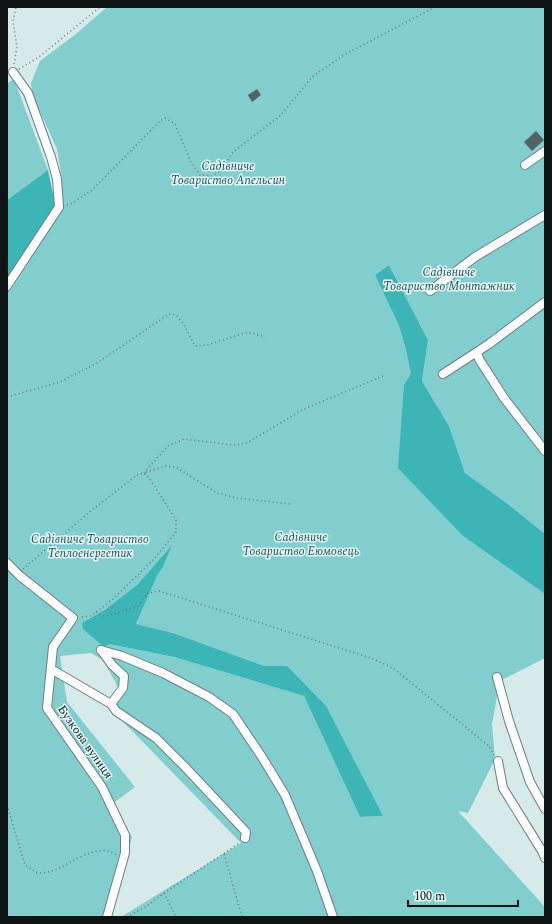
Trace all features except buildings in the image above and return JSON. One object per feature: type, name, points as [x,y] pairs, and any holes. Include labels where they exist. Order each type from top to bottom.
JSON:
[{"type":"street","points":[[7,286],[59,207],[57,179],[51,157],[28,93],[13,72]]},
{"type":"street","points":[[525,165],[545,151]]},
{"type":"street","points":[[430,291],[475,257],[545,215]]},
{"type":"street","points":[[443,374],[477,352],[545,302]]},
{"type":"street","points":[[477,352],[479,359],[504,398],[545,451]]},
{"type":"street","points":[[7,563],[73,618]]},
{"type":"street","name":"Бузкова вулиця","points":[[73,618],[53,648],[46,708],[102,787],[125,835],[123,860],[107,917]]},
{"type":"street","points":[[111,704],[123,688],[124,676],[112,665],[101,650],[122,656],[163,673],[209,697],[233,714],[285,794],[317,871],[333,917]]},
{"type":"street","points":[[51,669],[111,704],[116,711],[156,738],[246,832],[245,838]]},
{"type":"street","points":[[497,677],[509,721],[530,782],[545,809]]},
{"type":"street","points":[[498,761],[503,788],[545,858]]},
{"type":"path","points":[[13,72],[17,47],[13,22],[16,7]]},
{"type":"path","points":[[13,72],[39,58],[100,7]]},
{"type":"path","points":[[59,207],[73,204],[93,189],[159,122],[165,118],[175,124],[191,162],[200,175],[212,176],[222,170],[233,152],[281,115],[312,77],[344,55],[435,7]]},
{"type":"path","points":[[7,398],[60,382],[97,362],[169,314],[176,315],[183,323],[195,346],[207,345],[248,332],[265,337]]},
{"type":"path","points":[[144,473],[168,446],[184,439],[234,445],[247,443],[302,410],[383,376]]},
{"type":"path","points":[[18,573],[39,557],[92,510],[137,475],[166,466],[176,467],[217,493],[237,498],[290,504]]},
{"type":"path","points":[[73,618],[91,616],[113,599],[154,559],[176,532],[176,520],[150,479],[144,473]]},
{"type":"path","points":[[96,612],[102,616],[118,612],[138,605],[148,593],[159,591],[371,658],[393,668],[435,702],[489,746],[498,761]]},
{"type":"path","points":[[7,805],[26,865],[38,873],[52,871],[93,852],[112,851],[123,860]]},
{"type":"path","points":[[127,917],[148,906],[164,893],[224,854],[245,838]]},
{"type":"path","points":[[224,854],[242,917]]},
{"type":"path","points":[[164,893],[176,917]]},
{"type":"green space","points":[[107,7],[545,7],[545,534],[508,504],[465,473],[449,426],[422,381],[428,340],[389,265],[375,275],[399,326],[411,374],[463,536],[545,594],[545,658],[500,681],[492,724],[495,759],[468,813],[458,811],[545,907],[545,917],[121,917],[241,843],[108,706],[118,687],[103,660],[91,653],[60,656],[67,702],[135,787],[111,805],[132,837],[111,917],[7,917],[7,296],[58,218],[62,179],[57,149],[33,96],[31,83],[40,61],[76,34]],"holes":[[[171,546],[162,569],[158,574],[136,624],[173,633],[264,666],[287,666],[383,816],[360,817],[304,696],[174,657],[109,644],[82,623],[106,609],[136,586]]]},
{"type":"green space","points":[[14,79],[48,170],[7,200],[7,83]]},
{"type":"shaded area","points":[[48,170],[58,218],[7,295],[7,200]]},
{"type":"shaded area","points":[[389,265],[428,340],[422,381],[449,426],[465,473],[508,504],[545,534],[545,594],[463,536],[398,468],[404,385],[411,374],[399,326],[375,275]]},
{"type":"shaded area","points":[[172,545],[136,624],[173,633],[264,666],[287,666],[326,706],[383,816],[360,817],[304,696],[174,657],[109,644],[104,647],[83,629],[82,623],[106,609],[137,585]]},
{"type":"park label","name":"Садівниче Товариство Апельсин","points":[[228,173]]},
{"type":"park label","name":"Садівниче Товариство Монтажник","points":[[449,279]]},
{"type":"park label","name":"Садівниче Товариство Еюмовець","points":[[301,544]]},
{"type":"park label","name":"Садівниче Товариство Теплоенергетик","points":[[90,546]]}]
